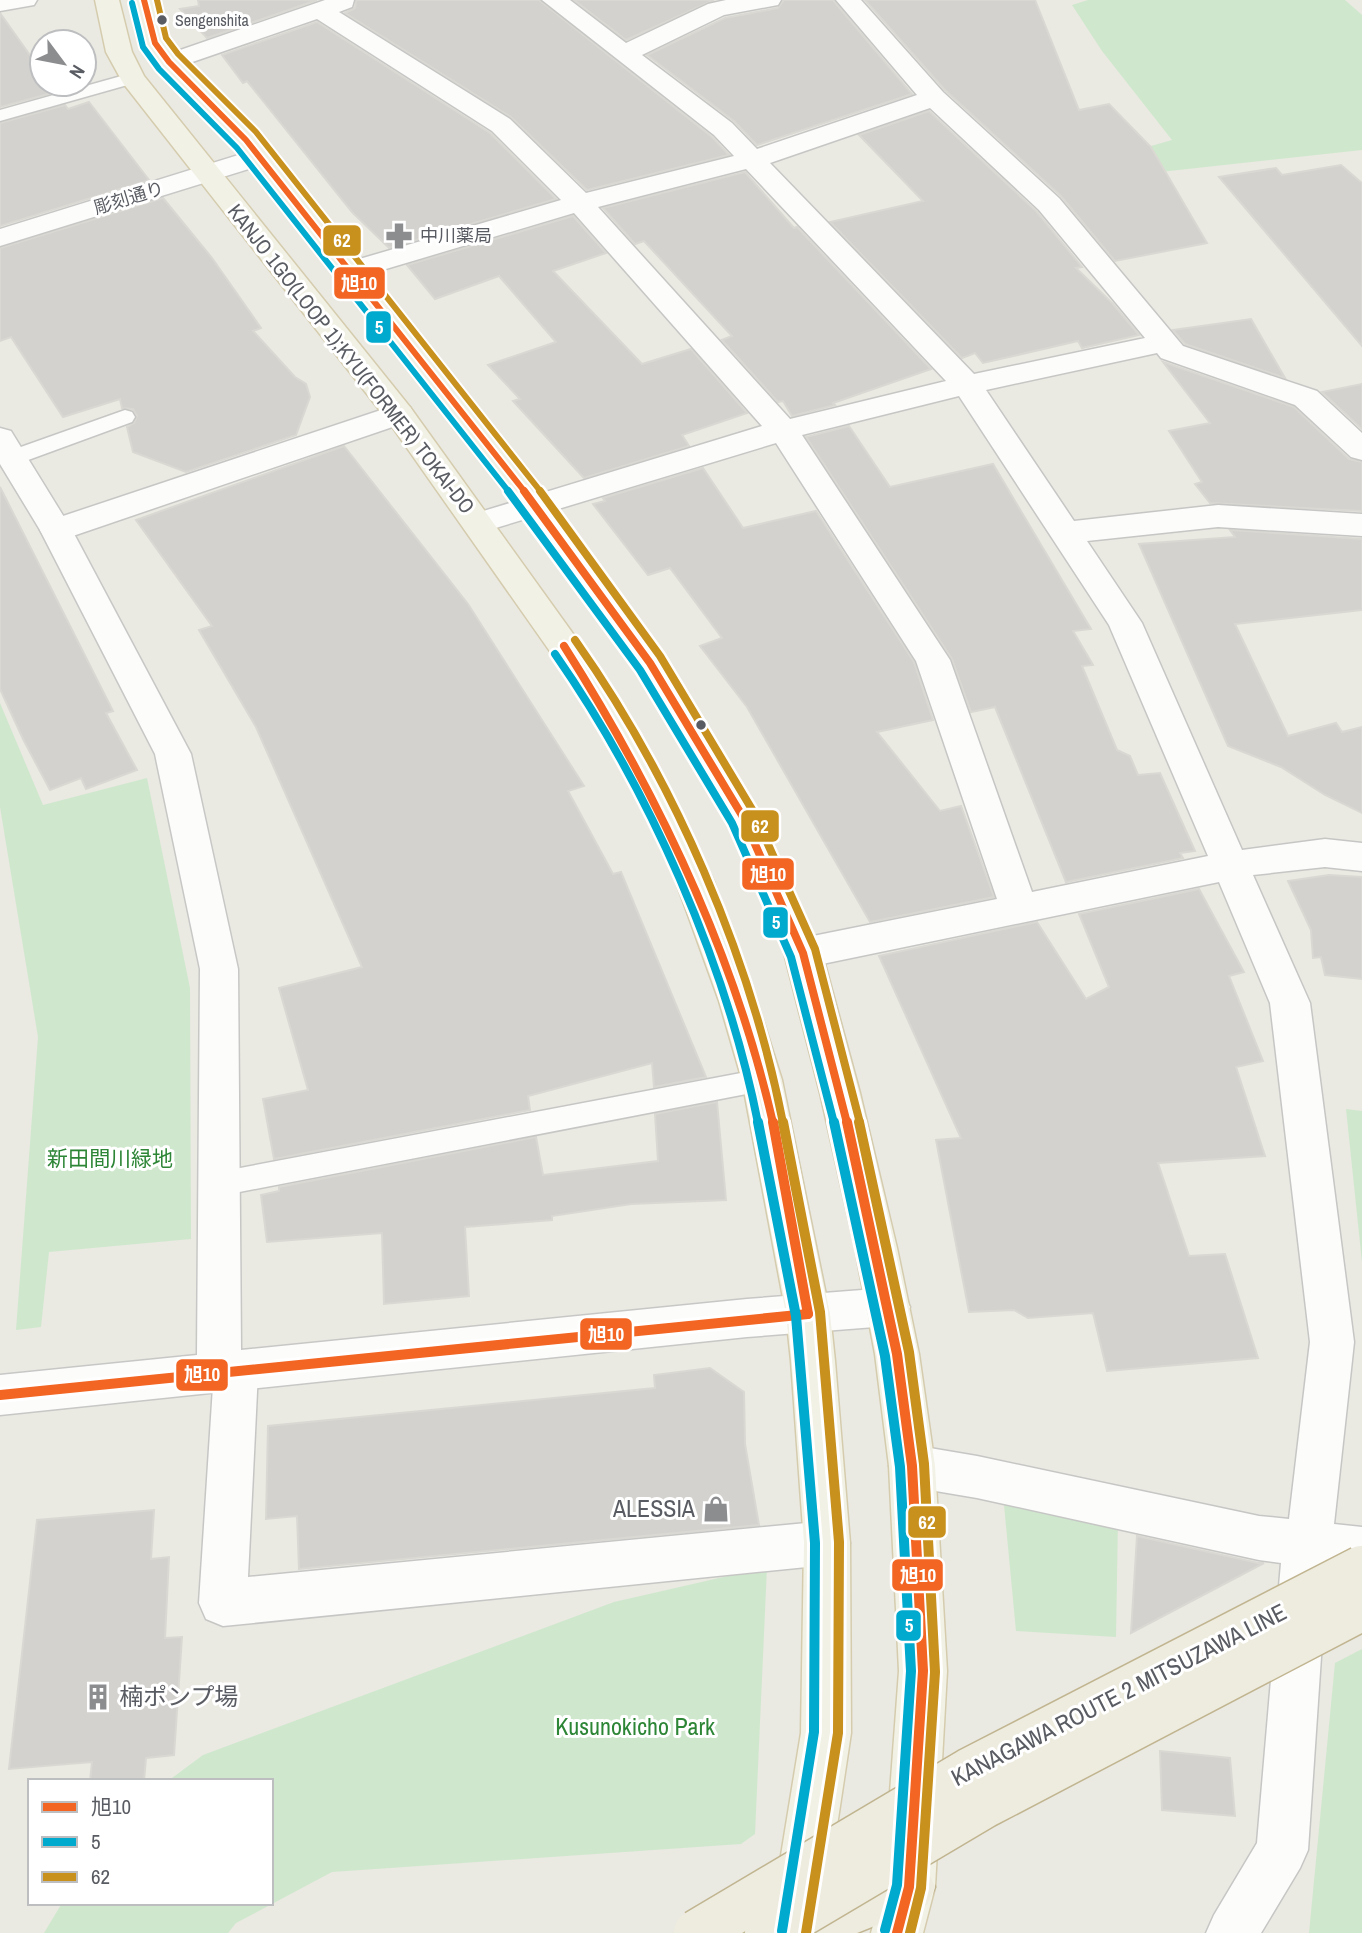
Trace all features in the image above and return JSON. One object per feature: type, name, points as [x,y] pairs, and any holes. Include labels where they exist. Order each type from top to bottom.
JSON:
[{"type":"highway","name":"KANAGAWA ROUTE 2 MITSUZAWA LINE","points":[[697,1933],[970,1771],[1362,1569]]},
{"type":"highway","name":"KANAGAWA ROUTE 2 MITSUZAWA LINE","points":[[786,1932],[984,1805],[1362,1607]]},
{"type":"highway","points":[[744,1933],[786,1932],[903,1910]]},
{"type":"main road","name":"KANJO 1GO(LOOP 1);KYU(FORMER) TOKAI-DO","points":[[107,0],[120,52],[132,78],[399,414],[595,690],[653,792],[695,882],[738,1001],[762,1080],[808,1314],[827,1543],[826,1733],[786,1932]]},
{"type":"main road","points":[[144,0],[155,43],[169,62],[246,140],[536,505],[650,663],[743,817],[803,953],[840,1093],[888,1307],[912,1466],[923,1671],[903,1910]]},
{"type":"street","points":[[0,4],[25,0]]},
{"type":"street","points":[[169,62],[348,0]]},
{"type":"street","points":[[554,0],[723,129],[967,385],[1125,623],[1290,1003],[1332,1342],[1304,1567],[1282,1850],[1231,1933]]},
{"type":"street","points":[[624,54],[717,9],[769,0]]},
{"type":"street","points":[[848,0],[934,98],[1049,204],[1172,352],[1306,398],[1362,450]]},
{"type":"street","points":[[319,10],[501,125],[580,203],[783,430],[933,660],[1019,908]]},
{"type":"street","points":[[349,271],[580,203],[754,159],[934,98]]},
{"type":"street","name":"彫刻通り","points":[[0,238],[258,157]]},
{"type":"street","points":[[478,523],[783,430],[967,385],[1164,344]]},
{"type":"street","points":[[56,530],[399,414]]},
{"type":"street","points":[[6,448],[56,530],[173,754],[219,969],[219,1184],[227,1372],[223,1603],[827,1543]]},
{"type":"street","points":[[1066,533],[1218,516],[1362,525]]},
{"type":"street","points":[[803,953],[1264,859],[1325,853],[1362,857]]},
{"type":"street","points":[[0,1395],[888,1307]]},
{"type":"street","points":[[912,1466],[978,1477],[1259,1538],[1362,1549]]},
{"type":"lane","points":[[0,116],[132,78]]},
{"type":"lane","points":[[6,448],[125,417]]},
{"type":"lane","points":[[219,1184],[762,1080]]},
{"type":"green space","points":[[1088,0],[1345,0],[1362,15],[1362,150],[1151,173],[1137,150],[1172,140],[1102,51],[1072,5]]},
{"type":"green space","name":"新田間川緑地","points":[[0,703],[43,805],[147,778],[190,988],[191,1239],[49,1252],[41,1327],[16,1330],[38,1037],[0,807]]},
{"type":"green space","points":[[1346,1109],[1362,1111],[1362,1262]]},
{"type":"green space","points":[[1004,1505],[1118,1520],[1116,1637],[1016,1631]]},
{"type":"green space","name":"Kusunokicho Park","points":[[767,1567],[755,1834],[741,1844],[332,1872],[273,1903],[273,1779],[171,1779],[203,1755],[614,1602]]},
{"type":"green space","points":[[1362,1649],[1362,1933],[1309,1933],[1335,1663]]},
{"type":"green space","name":"Kusunokicho Park","points":[[61,1905],[270,1905],[236,1923],[228,1933],[44,1933]]},
{"type":"building","points":[[198,0],[317,0],[207,38],[180,9],[199,6]]},
{"type":"building","points":[[356,0],[539,0],[712,137],[729,155],[587,190],[511,117],[345,13],[355,8]]},
{"type":"building","points":[[574,0],[714,0],[626,40]]},
{"type":"building","points":[[784,0],[833,0],[912,94],[757,145],[734,121],[647,55],[725,18],[778,8]]},
{"type":"building","points":[[865,0],[1035,0],[1079,110],[1109,104],[1151,147],[1207,243],[1115,261],[1061,196],[945,90]]},
{"type":"building","points":[[0,13],[28,52],[28,98],[34,98],[0,107]]},
{"type":"building","points":[[317,22],[490,133],[556,199],[389,248],[352,212],[247,81],[243,83],[222,55]]},
{"type":"building","points":[[89,102],[149,180],[0,226],[0,123],[65,105],[68,109]]},
{"type":"building","points":[[929,111],[1037,212],[1082,267],[1076,268],[1113,304],[1139,335],[1082,348],[1078,341],[983,363],[975,353],[962,358],[830,222],[923,201],[859,135]]},
{"type":"building","points":[[1341,165],[1362,183],[1362,346],[1219,177],[1276,168],[1282,175]]},
{"type":"building","points":[[745,172],[794,228],[797,227],[931,369],[833,403],[835,405],[792,416],[783,401],[778,402],[722,340],[732,336],[644,241],[635,244],[603,208]]},
{"type":"building","points":[[163,198],[212,258],[261,328],[253,331],[295,377],[306,384],[310,397],[296,435],[186,472],[133,452],[127,427],[134,423],[137,416],[133,409],[122,408],[120,399],[63,417],[11,337],[0,341],[0,248]]},
{"type":"building","points":[[573,216],[606,253],[553,271],[642,364],[691,349],[747,413],[682,435],[689,446],[584,478],[513,401],[520,399],[488,365],[556,342],[499,276],[435,299],[407,265]]},
{"type":"building","points":[[1251,319],[1285,378],[1185,344],[1173,330]]},
{"type":"building","points":[[1163,362],[1294,407],[1349,459],[1362,462],[1362,511],[1210,503],[1195,484],[1202,482],[1169,431],[1210,423]]},
{"type":"building","points":[[1362,384],[1362,429],[1322,392]]},
{"type":"building","points":[[849,426],[890,487],[993,464],[1091,629],[1073,631],[1093,665],[1082,666],[1117,750],[1130,756],[1138,775],[1160,773],[1195,851],[1180,853],[1183,858],[1066,882],[995,707],[971,712],[952,659],[806,437]]},
{"type":"building","points":[[344,446],[468,604],[584,786],[568,791],[613,874],[621,872],[706,1077],[654,1087],[652,1063],[528,1096],[530,1110],[274,1159],[263,1099],[308,1090],[279,988],[362,967],[256,727],[199,630],[212,626],[136,520]]},
{"type":"building","points":[[703,468],[743,528],[816,511],[914,662],[933,720],[877,732],[940,811],[961,806],[994,897],[870,922],[747,707],[700,646],[722,638],[670,568],[648,575],[593,504],[605,501],[603,498]]},
{"type":"building","points":[[0,487],[113,711],[106,713],[137,770],[86,789],[81,778],[50,790],[24,741],[0,689]]},
{"type":"building","points":[[1230,530],[1362,539],[1362,610],[1235,624],[1288,736],[1336,723],[1342,732],[1362,727],[1362,813],[1325,795],[1281,767],[1228,746],[1139,544],[1235,537]]},
{"type":"building","points":[[1329,875],[1362,877],[1362,979],[1325,975],[1321,957],[1313,958],[1311,930],[1288,881]]},
{"type":"building","points":[[1199,889],[1244,972],[1229,976],[1263,1061],[1236,1067],[1265,1156],[1158,1163],[1189,1256],[1225,1254],[1258,1358],[1107,1371],[1093,1313],[1028,1318],[1014,1310],[969,1312],[936,1140],[961,1138],[879,956],[1037,922],[1086,999],[1109,987],[1079,914]]},
{"type":"building","points":[[717,1102],[726,1200],[631,1204],[552,1216],[552,1220],[465,1227],[469,1296],[384,1304],[382,1233],[267,1242],[261,1195],[279,1191],[279,1187],[536,1137],[543,1175],[658,1161],[655,1114]]},
{"type":"building","points":[[710,1368],[744,1392],[745,1444],[759,1525],[299,1569],[297,1516],[266,1519],[268,1426],[655,1388],[654,1375]]},
{"type":"building","name":"楠ポンプ場","points":[[154,1510],[151,1559],[169,1557],[165,1638],[182,1637],[174,1755],[146,1758],[144,1779],[90,1779],[92,1762],[9,1769],[37,1520]]},
{"type":"building","points":[[1137,1536],[1258,1563],[1264,1563],[1131,1633]]},
{"type":"building","points":[[1160,1751],[1230,1758],[1235,1816],[1162,1810]]},
{"type":"transit line","name":"旭10","points":[[144,0],[155,43],[169,62],[246,140],[535,505],[650,663],[743,817],[803,953],[840,1093],[876,1248],[897,1354],[912,1466],[923,1671],[909,1887],[897,1933]]},
{"type":"transit line","name":"62","points":[[157,0],[166,38],[178,54],[256,132],[545,497],[660,656],[753,811],[815,949],[852,1090],[888,1246],[909,1352],[924,1464],[935,1672],[921,1888],[910,1933]]},
{"type":"transit line","name":"5","points":[[132,3],[143,47],[159,69],[237,148],[525,512],[640,670],[732,823],[791,957],[828,1096],[864,1251],[885,1356],[900,1467],[911,1671],[897,1885],[885,1930]]},
{"type":"transit line","name":"62","points":[[575,640],[606,684],[664,786],[707,878],[750,997],[774,1076],[820,1312],[839,1542],[838,1733],[806,1933]]},
{"type":"transit line","name":"旭10","points":[[564,646],[627,748],[655,801],[705,909],[726,965],[762,1079],[776,1137],[808,1314]]},
{"type":"transit line","name":"5","points":[[555,654],[585,697],[642,798],[684,887],[726,1005],[750,1083],[796,1316],[815,1543],[814,1732],[782,1931]]},
{"type":"transit line","name":"旭10","points":[[0,1395],[808,1314]]},
{"type":"place","name":"Sengenshita","points":[[162,20]]},
{"type":"place","name":"中川薬局","points":[[399,236]]},
{"type":"place","name":"ALESSIA","points":[[716,1509]]},
{"type":"place","name":"楠ポンプ場","points":[[98,1697]]}]
